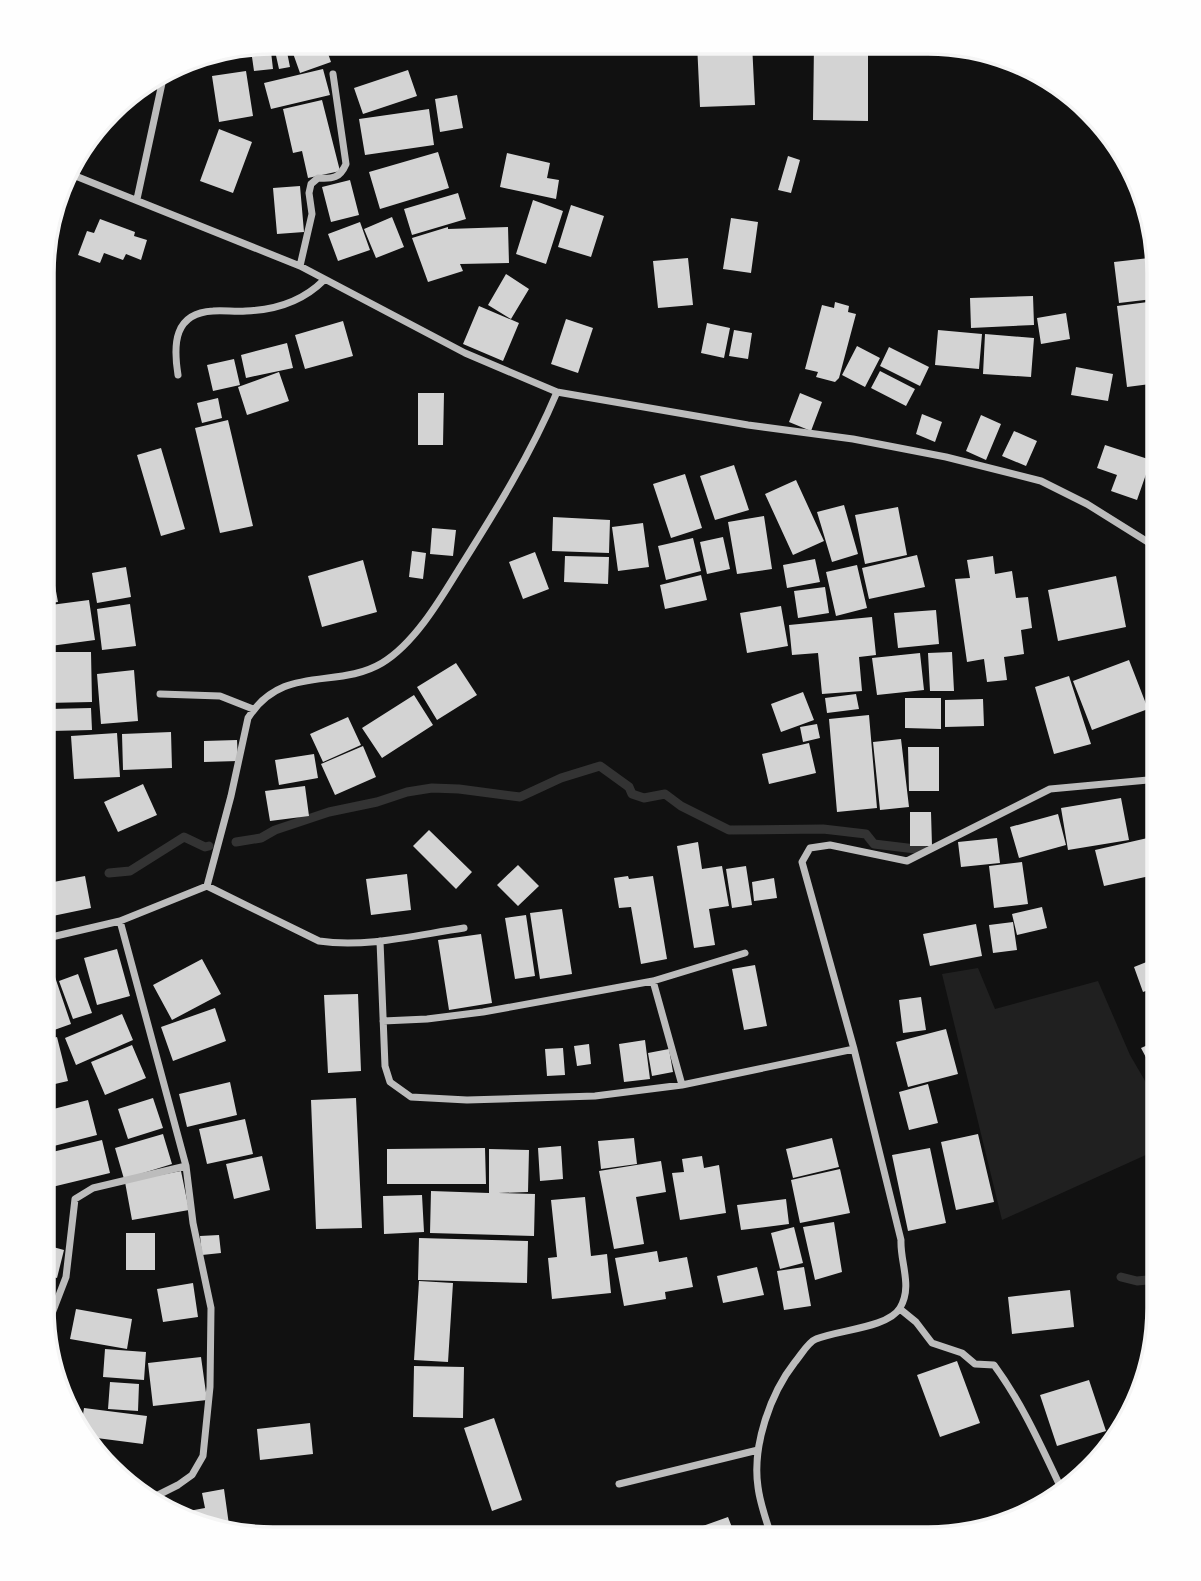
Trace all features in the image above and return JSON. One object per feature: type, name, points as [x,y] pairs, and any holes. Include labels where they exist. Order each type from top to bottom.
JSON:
[{"type":"street","points":[[300,266],[312,214],[309,193],[311,184],[318,178],[334,178],[342,173],[346,163],[333,74]]},
{"type":"street","points":[[137,199],[162,85]]},
{"type":"street","points":[[77,177],[300,266],[465,354],[557,392],[748,425],[853,439],[946,457],[1021,476],[1059,489],[1147,543]]},
{"type":"street","points":[[178,375],[175,353],[177,342],[183,323],[189,317],[212,310],[246,312],[278,307],[308,295],[324,280]]},
{"type":"street","points":[[207,886],[248,718],[254,709],[272,693],[297,681],[370,668],[385,661],[403,646],[440,600],[498,510],[557,392]]},
{"type":"street","points":[[160,694],[220,695],[254,709]]},
{"type":"street","points":[[769,1527],[757,1486],[758,1450],[772,1401],[786,1373],[814,1339],[884,1320],[900,1309],[908,1279],[854,1049],[802,862],[810,848],[830,845],[907,861],[1050,789],[1147,780]]},
{"type":"street","points":[[54,936],[120,921],[207,886],[318,942],[336,944],[380,941],[464,928]]},
{"type":"street","points":[[120,921],[186,1166],[193,1223],[211,1308],[209,1401],[203,1456],[192,1475],[159,1494]]},
{"type":"street","points":[[380,941],[387,1074],[397,1089],[411,1097],[467,1100],[595,1096],[682,1085],[854,1049]]},
{"type":"street","points":[[383,1021],[483,1012],[653,981],[745,953]]},
{"type":"street","points":[[653,981],[682,1085]]},
{"type":"street","points":[[54,1308],[66,1277],[75,1199],[93,1188],[186,1166]]},
{"type":"street","points":[[900,1309],[916,1322],[932,1343],[962,1353],[975,1364],[994,1366],[1034,1430],[1059,1483]]},
{"type":"street","points":[[618,1484],[758,1450]]},
{"type":"shaded area","points":[[978,968],[995,1009],[1098,981],[1130,1055],[1146,1083],[1146,1155],[1002,1220],[942,974]]},
{"type":"building","points":[[698,54],[753,54],[755,105],[700,107]]},
{"type":"building","points":[[814,54],[868,54],[868,121],[813,120]]},
{"type":"building","points":[[271,55],[273,69],[254,71],[252,56]]},
{"type":"building","points":[[276,55],[288,55],[290,67],[279,69]]},
{"type":"building","points":[[294,55],[329,55],[331,62],[300,73]]},
{"type":"building","points":[[323,69],[330,95],[271,109],[264,83]]},
{"type":"building","points":[[408,70],[417,96],[363,114],[354,88]]},
{"type":"building","points":[[246,71],[253,116],[219,122],[212,76]]},
{"type":"building","points":[[457,95],[463,128],[440,132],[435,99]]},
{"type":"building","points":[[322,100],[340,171],[308,178],[302,151],[293,153],[283,109]]},
{"type":"building","points":[[429,109],[434,145],[365,155],[359,119]]},
{"type":"building","points":[[219,129],[252,142],[233,193],[200,181]]},
{"type":"building","points":[[438,152],[449,188],[380,209],[369,172]]},
{"type":"building","points":[[507,153],[550,163],[547,178],[559,180],[556,199],[500,187]]},
{"type":"building","points":[[788,156],[800,160],[791,193],[778,190]]},
{"type":"building","points":[[350,180],[359,215],[331,222],[322,187]]},
{"type":"building","points":[[300,186],[304,232],[277,234],[273,188]]},
{"type":"building","points":[[458,193],[466,219],[412,235],[404,209]]},
{"type":"building","points":[[533,200],[563,211],[546,264],[516,254]]},
{"type":"building","points":[[571,205],[604,216],[591,257],[558,247]]},
{"type":"building","points":[[392,217],[404,247],[376,258],[364,229]]},
{"type":"building","points":[[731,218],[758,222],[751,273],[723,269]]},
{"type":"building","points":[[100,219],[135,232],[134,236],[147,240],[141,260],[126,254],[123,260],[104,253],[100,263],[78,255],[87,231],[94,233]]},
{"type":"building","points":[[360,222],[370,250],[338,261],[328,234]]},
{"type":"building","points":[[448,227],[508,227],[509,263],[460,264],[463,271],[428,282],[412,238]]},
{"type":"building","points":[[688,258],[693,305],[658,308],[653,261]]},
{"type":"building","points":[[1146,258],[1147,300],[1119,303],[1114,262]]},
{"type":"building","points":[[506,274],[529,289],[511,319],[488,305]]},
{"type":"building","points":[[1033,296],[1034,325],[971,328],[970,298]]},
{"type":"building","points":[[835,302],[849,306],[848,312],[856,314],[839,378],[835,382],[816,377],[818,372],[805,369],[822,305],[834,308]]},
{"type":"building","points":[[1147,302],[1147,384],[1127,387],[1117,306]]},
{"type":"building","points":[[479,306],[519,323],[503,361],[463,344]]},
{"type":"building","points":[[1066,313],[1070,339],[1041,344],[1037,318]]},
{"type":"building","points":[[566,319],[593,328],[578,373],[551,364]]},
{"type":"building","points":[[343,321],[353,356],[305,369],[295,335]]},
{"type":"building","points":[[707,323],[730,328],[724,358],[701,353]]},
{"type":"building","points":[[734,330],[752,333],[748,359],[729,356]]},
{"type":"building","points":[[938,330],[982,334],[979,369],[935,365]]},
{"type":"building","points":[[985,334],[1034,338],[1031,377],[983,374]]},
{"type":"building","points":[[287,343],[293,368],[246,378],[241,355]]},
{"type":"building","points":[[857,346],[880,358],[865,387],[842,375]]},
{"type":"building","points":[[889,347],[929,367],[920,386],[880,366]]},
{"type":"building","points":[[234,359],[240,385],[213,391],[207,365]]},
{"type":"building","points":[[1076,367],[1113,374],[1108,401],[1071,395]]},
{"type":"building","points":[[880,371],[915,389],[906,406],[871,388]]},
{"type":"building","points":[[279,372],[289,401],[247,415],[238,387]]},
{"type":"building","points":[[418,393],[444,393],[443,445],[418,445]]},
{"type":"building","points":[[800,393],[822,402],[811,431],[789,422]]},
{"type":"building","points":[[218,398],[222,418],[202,423],[197,403]]},
{"type":"building","points":[[922,414],[942,422],[935,442],[916,434]]},
{"type":"building","points":[[981,415],[1001,424],[986,460],[966,451]]},
{"type":"building","points":[[228,420],[253,526],[220,533],[195,428]]},
{"type":"building","points":[[1014,431],[1037,441],[1026,466],[1002,456]]},
{"type":"building","points":[[1105,445],[1147,459],[1147,472],[1137,500],[1111,491],[1117,475],[1097,468]]},
{"type":"building","points":[[161,448],[185,529],[161,536],[137,455]]},
{"type":"building","points":[[734,465],[749,510],[715,520],[700,476]]},
{"type":"building","points":[[685,474],[702,528],[671,538],[653,484]]},
{"type":"building","points":[[796,480],[824,541],[793,555],[765,494]]},
{"type":"building","points":[[844,505],[858,554],[832,562],[817,512]]},
{"type":"building","points":[[898,507],[907,555],[865,564],[855,515]]},
{"type":"building","points":[[764,516],[772,569],[737,574],[728,522]]},
{"type":"building","points":[[553,517],[610,520],[609,553],[552,551]]},
{"type":"building","points":[[643,523],[649,567],[618,571],[612,527]]},
{"type":"building","points":[[432,528],[456,530],[453,556],[430,554]]},
{"type":"building","points":[[723,537],[730,569],[707,574],[700,542]]},
{"type":"building","points":[[693,538],[701,571],[666,580],[658,546]]},
{"type":"building","points":[[412,551],[426,553],[423,579],[409,577]]},
{"type":"building","points":[[535,552],[549,589],[523,599],[509,562]]},
{"type":"building","points":[[917,555],[925,587],[869,599],[862,568]]},
{"type":"building","points":[[565,556],[609,557],[608,584],[564,582]]},
{"type":"building","points":[[993,556],[995,574],[1012,571],[1016,598],[1028,597],[1032,628],[1021,630],[1024,654],[1004,657],[1007,680],[987,682],[984,659],[967,662],[955,579],[970,578],[967,560]]},
{"type":"building","points":[[815,559],[820,582],[787,588],[783,565]]},
{"type":"building","points":[[363,560],[377,612],[322,627],[308,576]]},
{"type":"building","points":[[857,565],[867,608],[836,616],[826,572]]},
{"type":"building","points":[[126,567],[131,597],[97,603],[92,573]]},
{"type":"building","points":[[701,575],[707,600],[665,609],[660,585]]},
{"type":"building","points":[[1116,576],[1126,627],[1058,641],[1048,590]]},
{"type":"building","points":[[54,580],[58,602],[54,603]]},
{"type":"building","points":[[825,587],[829,613],[798,618],[794,591]]},
{"type":"building","points":[[89,600],[95,640],[54,646],[54,605]]},
{"type":"building","points":[[130,604],[136,646],[102,650],[97,609]]},
{"type":"building","points":[[781,606],[788,646],[747,653],[740,613]]},
{"type":"building","points":[[936,610],[939,644],[898,648],[894,613]]},
{"type":"building","points":[[872,617],[876,655],[859,657],[862,691],[822,694],[818,653],[792,655],[789,625]]},
{"type":"building","points":[[54,652],[91,652],[92,702],[54,703]]},
{"type":"building","points":[[952,652],[954,691],[930,691],[928,653]]},
{"type":"building","points":[[920,653],[924,690],[877,695],[872,658]]},
{"type":"building","points":[[1129,660],[1147,710],[1092,730],[1073,681]]},
{"type":"building","points":[[456,663],[477,695],[437,720],[417,687]]},
{"type":"building","points":[[134,670],[138,721],[101,724],[97,674]]},
{"type":"building","points":[[1069,676],[1091,744],[1054,754],[1035,687]]},
{"type":"building","points":[[803,692],[814,720],[781,732],[771,704]]},
{"type":"building","points":[[856,694],[859,709],[827,713],[825,698]]},
{"type":"building","points":[[414,695],[433,725],[382,758],[362,728]]},
{"type":"building","points":[[905,698],[941,698],[941,729],[905,728]]},
{"type":"building","points":[[983,699],[984,726],[945,727],[945,700]]},
{"type":"building","points":[[91,708],[92,730],[54,731],[54,709]]},
{"type":"building","points":[[869,715],[877,808],[837,812],[829,719]]},
{"type":"building","points":[[348,717],[361,745],[323,762],[310,734]]},
{"type":"building","points":[[817,724],[820,738],[803,742],[800,727]]},
{"type":"building","points":[[171,732],[172,768],[123,770],[122,734]]},
{"type":"building","points":[[117,733],[120,777],[74,779],[71,736]]},
{"type":"building","points":[[901,739],[909,807],[880,810],[873,742]]},
{"type":"building","points":[[237,740],[238,761],[204,762],[204,741]]},
{"type":"building","points":[[809,743],[816,773],[769,784],[762,754]]},
{"type":"building","points":[[363,746],[376,777],[335,795],[321,764]]},
{"type":"building","points":[[908,747],[939,747],[939,791],[909,791]]},
{"type":"building","points":[[314,754],[318,778],[279,785],[275,760]]},
{"type":"building","points":[[143,784],[157,815],[118,832],[104,802]]},
{"type":"building","points":[[305,786],[309,816],[270,821],[265,791]]},
{"type":"building","points":[[1121,798],[1129,840],[1068,850],[1061,808]]},
{"type":"building","points":[[910,812],[931,812],[932,846],[910,846]]},
{"type":"building","points":[[1058,814],[1066,845],[1019,858],[1010,827]]},
{"type":"building","points":[[429,830],[472,872],[456,889],[413,846]]},
{"type":"building","points":[[997,838],[1000,863],[961,867],[958,842]]},
{"type":"building","points":[[1146,838],[1146,877],[1104,886],[1095,850]]},
{"type":"building","points":[[698,842],[702,869],[722,866],[729,906],[709,909],[715,945],[694,948],[677,846]]},
{"type":"building","points":[[1022,862],[1028,904],[994,908],[989,866]]},
{"type":"building","points":[[518,865],[539,886],[518,906],[497,885]]},
{"type":"building","points":[[746,866],[752,905],[732,908],[726,869]]},
{"type":"building","points":[[407,874],[411,910],[371,915],[366,879]]},
{"type":"building","points":[[85,876],[91,908],[54,916],[54,882]]},
{"type":"building","points":[[628,876],[629,879],[653,876],[667,959],[641,964],[631,907],[619,908],[614,878]]},
{"type":"building","points":[[774,878],[777,898],[754,901],[752,882]]},
{"type":"building","points":[[1042,907],[1047,928],[1017,935],[1012,914]]},
{"type":"building","points":[[562,909],[572,974],[540,979],[530,913]]},
{"type":"building","points":[[526,915],[535,976],[515,979],[505,918]]},
{"type":"building","points":[[1013,922],[1017,950],[993,953],[989,925]]},
{"type":"building","points":[[976,924],[982,956],[930,966],[923,934]]},
{"type":"building","points":[[481,934],[492,1003],[449,1010],[438,940]]},
{"type":"building","points":[[117,949],[130,996],[97,1005],[84,958]]},
{"type":"building","points":[[202,959],[221,994],[172,1020],[153,985]]},
{"type":"building","points":[[1146,962],[1146,991],[1143,992],[1134,967]]},
{"type":"building","points":[[755,965],[767,1026],[744,1030],[732,969]]},
{"type":"building","points":[[78,974],[92,1013],[73,1019],[59,981]]},
{"type":"building","points":[[54,977],[71,1024],[54,1030]]},
{"type":"building","points":[[358,994],[361,1071],[328,1073],[324,995]]},
{"type":"building","points":[[921,997],[926,1030],[903,1033],[899,1000]]},
{"type":"building","points":[[215,1008],[226,1041],[173,1061],[161,1027]]},
{"type":"building","points":[[122,1014],[133,1040],[76,1065],[65,1038]]},
{"type":"building","points":[[946,1029],[958,1074],[908,1087],[896,1042]]},
{"type":"building","points":[[57,1037],[68,1081],[54,1084],[54,1038]]},
{"type":"building","points":[[645,1040],[650,1079],[624,1082],[619,1044]]},
{"type":"building","points":[[589,1044],[591,1064],[577,1066],[574,1046]]},
{"type":"building","points":[[132,1045],[146,1078],[105,1095],[91,1062]]},
{"type":"building","points":[[1146,1046],[1146,1058],[1141,1048]]},
{"type":"building","points":[[563,1048],[565,1075],[547,1076],[545,1049]]},
{"type":"building","points":[[669,1049],[673,1072],[652,1076],[648,1053]]},
{"type":"building","points":[[230,1082],[237,1115],[187,1127],[179,1094]]},
{"type":"building","points":[[928,1084],[938,1123],[909,1130],[899,1092]]},
{"type":"building","points":[[153,1098],[163,1128],[128,1139],[118,1109]]},
{"type":"building","points":[[356,1098],[362,1228],[316,1229],[311,1100]]},
{"type":"building","points":[[88,1100],[97,1135],[54,1146],[54,1109]]},
{"type":"building","points":[[245,1119],[253,1154],[207,1164],[199,1129]]},
{"type":"building","points":[[163,1134],[172,1164],[124,1179],[115,1148]]},
{"type":"building","points":[[978,1134],[994,1202],[956,1210],[941,1142]]},
{"type":"building","points":[[634,1138],[637,1164],[601,1169],[598,1141]]},
{"type":"building","points":[[832,1138],[839,1167],[793,1178],[786,1149]]},
{"type":"building","points":[[102,1140],[110,1173],[54,1187],[54,1152]]},
{"type":"building","points":[[561,1146],[563,1179],[540,1181],[538,1148]]},
{"type":"building","points":[[485,1148],[486,1184],[387,1184],[387,1149]]},
{"type":"building","points":[[930,1148],[946,1223],[908,1231],[892,1155]]},
{"type":"building","points":[[489,1149],[529,1150],[528,1192],[498,1193],[535,1194],[534,1236],[430,1233],[431,1191],[489,1193]]},
{"type":"building","points":[[262,1156],[270,1190],[234,1199],[226,1164]]},
{"type":"building","points":[[702,1156],[704,1168],[719,1165],[726,1213],[680,1220],[672,1173],[684,1172],[682,1159]]},
{"type":"building","points":[[661,1161],[666,1192],[636,1197],[644,1244],[614,1249],[599,1171]]},
{"type":"building","points":[[840,1169],[850,1213],[800,1223],[791,1180]]},
{"type":"building","points":[[181,1171],[189,1210],[132,1220],[125,1182]]},
{"type":"building","points":[[422,1195],[424,1232],[384,1234],[383,1196]]},
{"type":"building","points":[[585,1197],[591,1256],[607,1254],[611,1293],[552,1299],[548,1258],[557,1257],[551,1200]]},
{"type":"building","points":[[786,1199],[789,1224],[741,1230],[737,1205]]},
{"type":"building","points":[[834,1222],[842,1272],[815,1280],[803,1227]]},
{"type":"building","points":[[794,1227],[803,1263],[780,1269],[771,1233]]},
{"type":"building","points":[[126,1233],[155,1233],[155,1270],[126,1270]]},
{"type":"building","points":[[219,1235],[221,1253],[202,1255],[200,1236]]},
{"type":"building","points":[[419,1238],[528,1241],[527,1283],[418,1280]]},
{"type":"building","points":[[54,1247],[64,1250],[57,1278],[54,1277]]},
{"type":"building","points":[[657,1251],[659,1262],[687,1257],[693,1287],[665,1292],[666,1299],[624,1306],[615,1258]]},
{"type":"building","points":[[757,1267],[764,1295],[723,1303],[717,1276]]},
{"type":"building","points":[[804,1267],[811,1306],[784,1310],[777,1271]]},
{"type":"building","points":[[419,1281],[453,1283],[448,1362],[414,1360]]},
{"type":"building","points":[[193,1283],[198,1317],[163,1322],[157,1289]]},
{"type":"building","points":[[1070,1290],[1074,1327],[1012,1334],[1008,1297]]},
{"type":"building","points":[[76,1309],[132,1319],[127,1349],[70,1339]]},
{"type":"building","points":[[105,1349],[146,1352],[144,1380],[103,1377]]},
{"type":"building","points":[[201,1357],[207,1400],[153,1406],[148,1363]]},
{"type":"building","points":[[957,1361],[980,1423],[940,1437],[917,1375]]},
{"type":"building","points":[[414,1366],[464,1367],[463,1418],[413,1417]]},
{"type":"building","points":[[1089,1380],[1106,1431],[1057,1446],[1040,1395]]},
{"type":"building","points":[[110,1382],[139,1384],[138,1411],[108,1409]]},
{"type":"building","points":[[84,1408],[147,1416],[143,1444],[97,1438],[83,1415]]},
{"type":"building","points":[[494,1418],[522,1500],[492,1511],[464,1428]]},
{"type":"building","points":[[310,1423],[313,1454],[260,1460],[257,1429]]},
{"type":"building","points":[[224,1489],[229,1522],[191,1511],[205,1508],[202,1493]]},
{"type":"building","points":[[728,1517],[732,1527],[700,1527]]},
{"type":"waterway","points":[[236,842],[261,838],[275,830],[329,812],[377,802],[407,792],[432,788],[459,789],[520,797],[561,778],[600,766],[629,787],[632,794],[644,798],[665,794],[681,806],[729,830],[823,829],[866,834],[874,844],[924,850]]},
{"type":"waterway","points":[[109,873],[130,871],[184,837],[205,847],[209,846]]},
{"type":"waterway","points":[[1121,1277],[1146,1280]]}]
